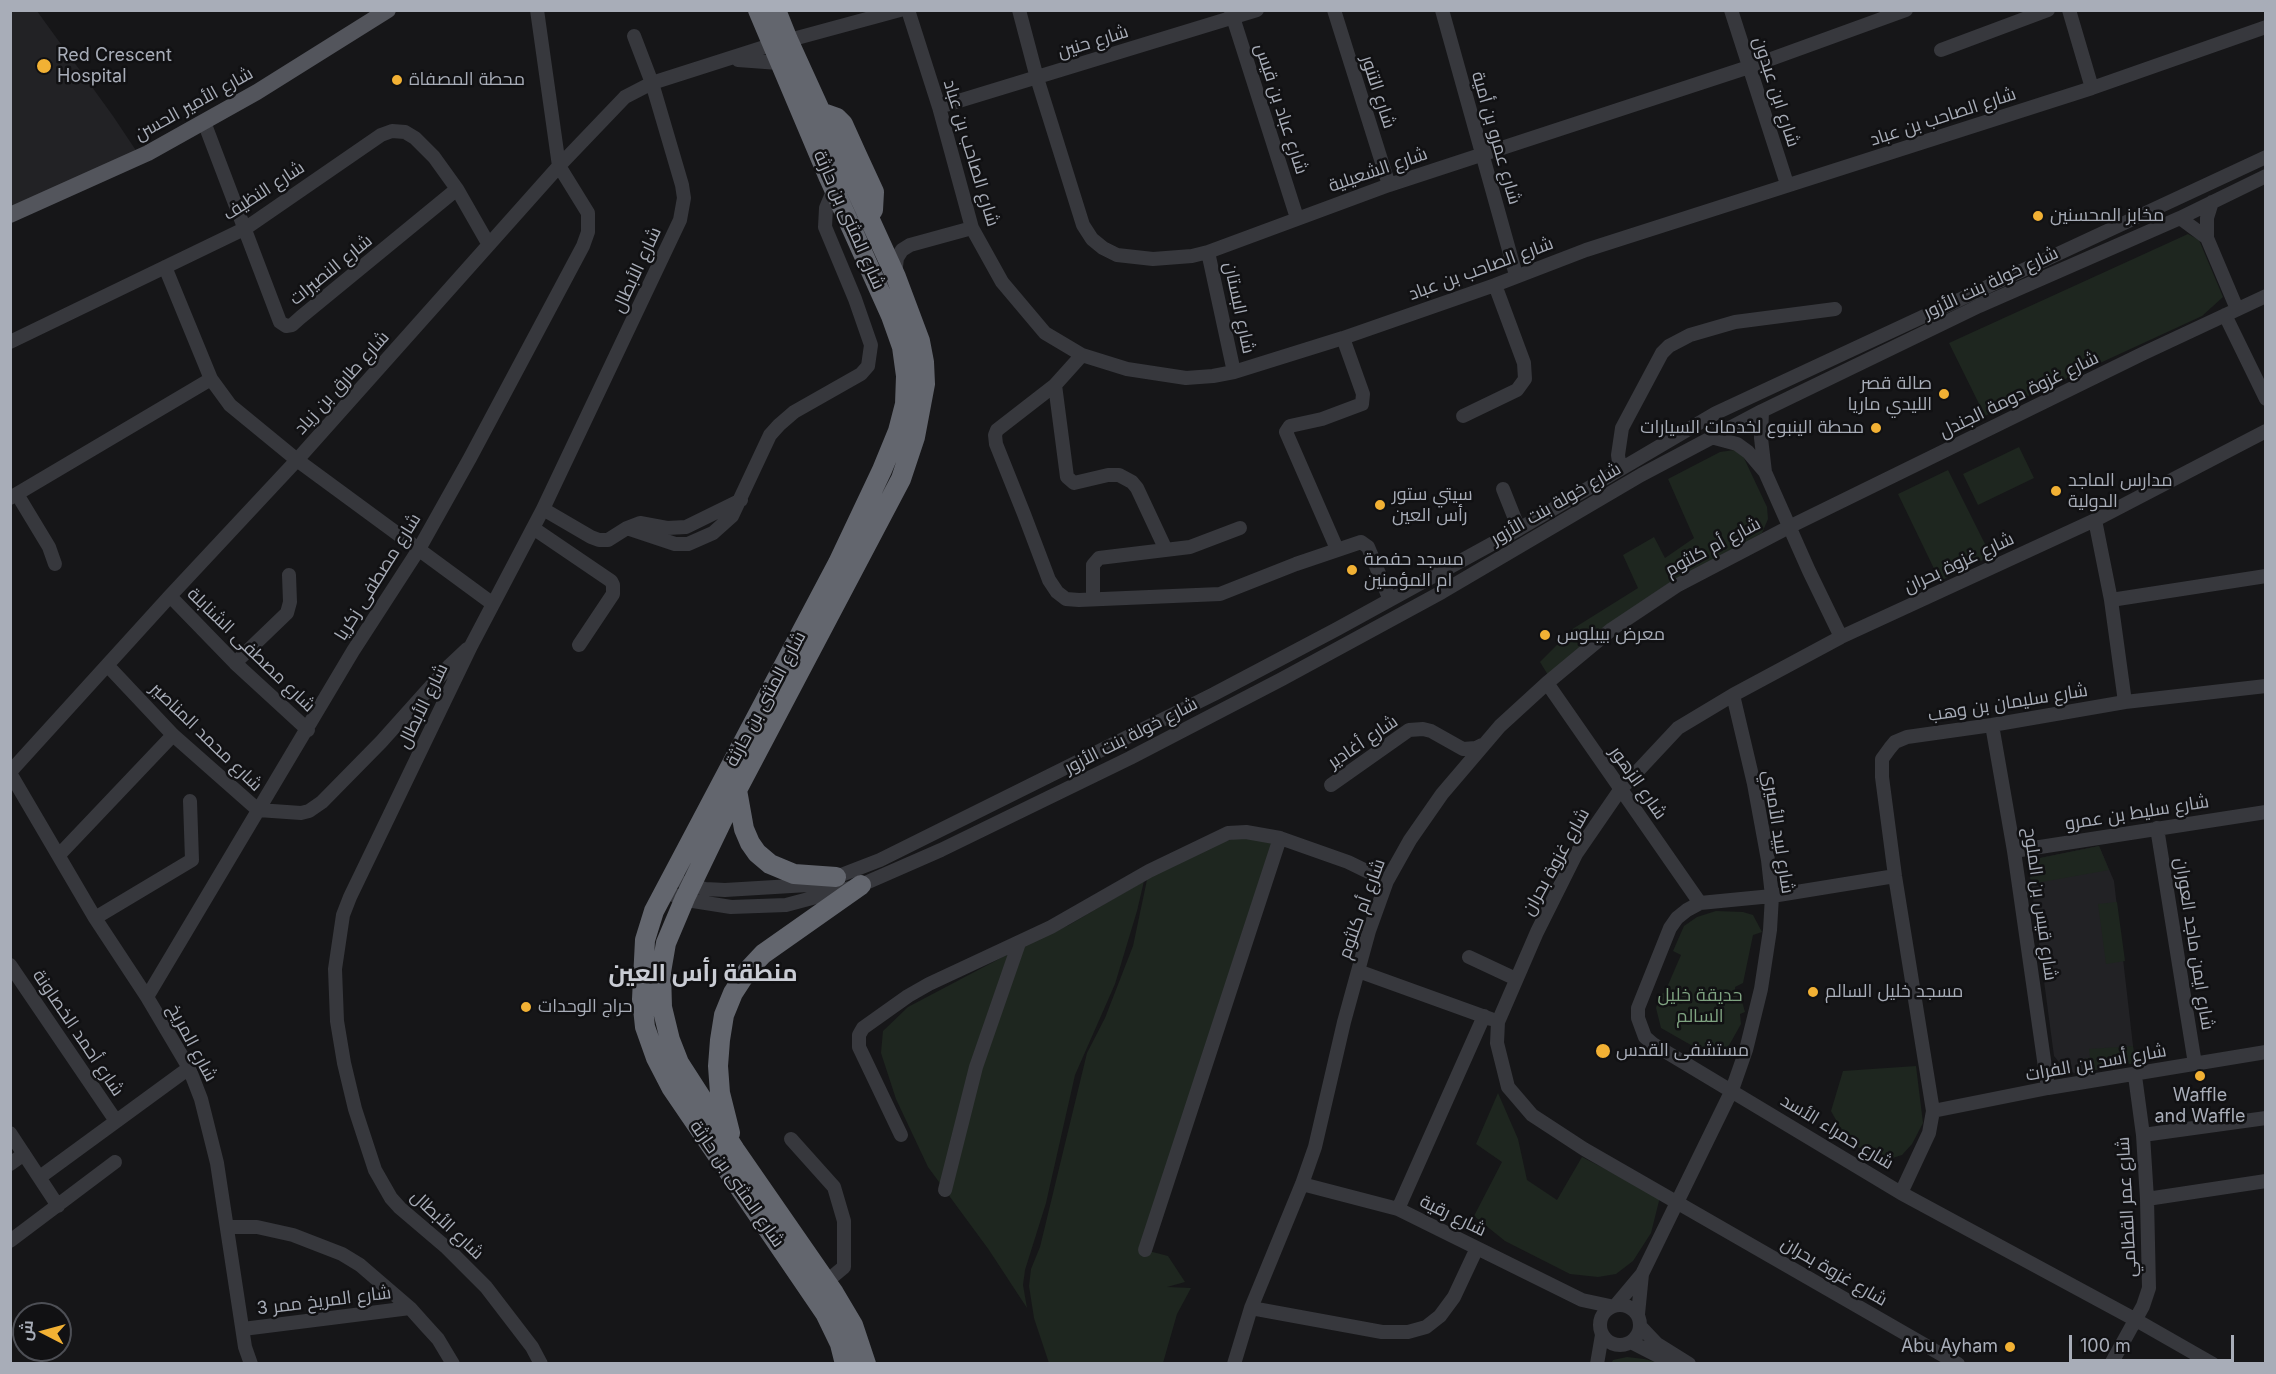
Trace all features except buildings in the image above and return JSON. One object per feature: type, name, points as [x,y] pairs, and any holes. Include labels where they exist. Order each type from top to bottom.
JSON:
[{"type":"highway","name":"شارع المثنى بن حارثة","points":[[758,10],[779,49],[820,112],[896,277],[920,341],[925,384],[915,437],[901,479],[737,790],[666,943],[662,972],[662,1007],[670,1040],[679,1063],[735,1150],[826,1282],[852,1325],[866,1364]]},
{"type":"highway","name":"شارع المثنى بن حارثة","points":[[776,10],[779,49],[834,189],[878,282],[902,347],[906,376],[905,404],[898,431],[882,470],[838,563],[654,911],[645,940],[642,972],[645,1027],[656,1058],[671,1087],[825,1313],[840,1344],[845,1364]]},
{"type":"highway","points":[[882,470],[901,479]]},
{"type":"highway","points":[[737,790],[744,829],[757,854],[770,864],[788,872],[836,877]]},
{"type":"highway","points":[[735,1150],[720,1093],[718,1066],[724,1015],[733,993],[748,969],[764,954],[861,885]]},
{"type":"main road","name":"شارع الأمير الحسن","points":[[10,214],[148,153],[256,92],[388,10]]},
{"type":"street","points":[[537,10],[559,166]]},
{"type":"street","points":[[779,49],[900,10]]},
{"type":"street","name":"شارع الصاحب بن عباد","points":[[908,10],[939,107],[972,228],[1002,282],[1036,323],[1056,341],[1082,355],[1127,369],[1186,378],[1234,372],[1342,338],[1586,250],[2091,88],[2265,27]]},
{"type":"street","name":"شارع الشعيلية","points":[[1019,10],[1037,78],[1083,225],[1092,239],[1117,255],[1134,258],[1174,259],[1208,252],[1481,153],[1749,67],[1906,10]]},
{"type":"street","name":"شارع حنين","points":[[939,107],[1037,78],[1232,14],[1257,10]]},
{"type":"street","name":"شارع التنور","points":[[1334,10],[1389,185]]},
{"type":"street","name":"شارع عمرو بن أمية","points":[[1442,10],[1516,275]]},
{"type":"street","name":"شارع ابن عبدون","points":[[1731,10],[1787,184]]},
{"type":"street","points":[[1941,50],[2048,10]]},
{"type":"street","points":[[2070,10],[2091,88]]},
{"type":"street","name":"شارع عباد بن قيس","points":[[1232,14],[1298,218]]},
{"type":"street","name":"شارع الأبطال","points":[[541,1364],[532,1347],[486,1287],[447,1248],[405,1213],[391,1198],[375,1170],[355,1109],[344,1063],[334,993],[336,951],[347,906],[471,645],[543,509],[661,262],[683,209],[682,185],[652,83],[634,36]]},
{"type":"street","name":"شارع طارق بن زياد","points":[[10,772],[297,460],[559,166],[625,97],[652,83],[727,60],[779,49]]},
{"type":"street","name":"شارع طارق بن زياد","points":[[727,60],[753,60],[779,49]]},
{"type":"street","name":"شارع النصيرات","points":[[204,122],[280,322],[288,326],[457,189]]},
{"type":"street","name":"شارع النظيف","points":[[10,342],[246,228],[381,135],[392,130],[405,132],[415,138],[435,157],[457,189],[489,245]]},
{"type":"street","name":"شارع خولة بنت الأزور","points":[[688,892],[808,885],[880,860],[1224,689],[1489,545],[1716,413],[2265,157]]},
{"type":"street","name":"شارع مصطفى زكريا","points":[[147,997],[353,651],[418,549],[470,459],[583,246],[588,232],[588,213],[559,166]]},
{"type":"street","name":"شارع خولة بنت الأزور","points":[[667,885],[723,906],[756,908],[786,905],[861,885],[941,850],[1140,753],[1282,680],[1443,592],[1497,558],[1711,437],[1762,411],[1998,297],[2180,218],[2265,176]]},
{"type":"street","points":[[543,509],[599,540],[616,537],[627,528],[665,543],[688,544],[713,533],[732,516],[771,435],[779,425],[794,412],[861,374],[868,366],[871,357],[872,345],[825,227],[826,208],[834,189]]},
{"type":"street","points":[[2212,202],[2207,218],[2207,238],[2231,312],[2265,399]]},
{"type":"street","points":[[2180,218],[2207,238]]},
{"type":"street","points":[[896,277],[894,267],[897,258],[909,245],[972,228]]},
{"type":"street","name":"شارع البستان","points":[[1208,252],[1234,372]]},
{"type":"street","points":[[165,267],[211,379],[230,405],[297,460],[493,604]]},
{"type":"street","points":[[1993,282],[1998,297]]},
{"type":"street","points":[[1463,416],[1517,390],[1525,379],[1524,363],[1494,285]]},
{"type":"street","name":"شارع غزوة دومة الجندل","points":[[1789,528],[2265,296]]},
{"type":"street","points":[[1620,469],[1618,455],[1622,428],[1662,354],[1669,346],[1689,335],[1735,322],[1835,309]]},
{"type":"street","points":[[1337,549],[1286,432],[1290,426],[1362,404],[1363,394],[1342,338]]},
{"type":"street","points":[[1082,355],[1055,385],[997,430],[995,439],[1053,587],[1066,598],[1221,594],[1361,542],[1365,543],[1390,600]]},
{"type":"street","points":[[55,564],[50,547],[14,496],[211,379]]},
{"type":"street","points":[[1055,385],[1066,477],[1074,483],[1108,475],[1119,475],[1132,482],[1166,550]]},
{"type":"street","points":[[1762,411],[1765,472]]},
{"type":"street","name":"شارع غزوة بحران","points":[[1958,1364],[1584,1149],[1532,1115],[1509,1087],[1497,1043],[1498,1022],[1576,854],[1620,790],[1678,729],[1733,695],[1841,637],[2095,520],[2265,431]]},
{"type":"street","points":[[1711,437],[1737,444],[1748,452],[1765,472],[1841,637]]},
{"type":"street","points":[[1503,489],[1519,528]]},
{"type":"street","points":[[2095,520],[2111,600],[2125,702]]},
{"type":"street","points":[[532,528],[611,581],[613,585],[613,594],[579,645]]},
{"type":"street","points":[[1094,599],[1093,569],[1096,560],[1199,544],[1240,528]]},
{"type":"street","name":"شارع أم كلثوم","points":[[1234,1364],[1251,1308],[1302,1184],[1323,1119],[1344,1022],[1358,971],[1388,881],[1419,827],[1442,794],[1482,745],[1547,683],[1612,629],[1678,585],[1789,528]]},
{"type":"street","points":[[1489,545],[1497,558]]},
{"type":"street","points":[[235,663],[287,613],[290,602],[289,575]]},
{"type":"street","points":[[2111,600],[2265,576]]},
{"type":"street","name":"شارع مصطفى الشنابلة","points":[[170,596],[235,663],[308,730]]},
{"type":"street","name":"شارع محمد المناصير","points":[[108,666],[173,735],[258,810],[301,813],[309,811],[322,802],[381,742],[450,664],[471,645]]},
{"type":"street","name":"شارع الزهور","points":[[1547,683],[1700,903]]},
{"type":"street","name":"شارع سليمان بن وهب","points":[[1902,1193],[1929,1133],[1933,1111],[1895,876],[1882,777],[1882,759],[1895,742],[1907,737],[2125,702],[2265,686]]},
{"type":"street","name":"شارع لبيد الأميري","points":[[1613,1306],[1642,1274],[1732,1090],[1746,1050],[1761,989],[1773,896],[1754,784],[1733,695]]},
{"type":"street","name":"شارع قيس بن الملوح","points":[[1992,725],[2014,851],[2048,1088]]},
{"type":"street","name":"شارع أغادير","points":[[1331,785],[1409,730],[1431,731],[1463,749],[1482,745]]},
{"type":"street","points":[[59,855],[173,735]]},
{"type":"street","name":"شارع المريخ","points":[[10,772],[95,918],[147,997],[189,1068],[208,1124],[250,1364]]},
{"type":"street","points":[[95,918],[192,860],[190,801]]},
{"type":"street","name":"شارع سليط بن عمرو","points":[[2014,851],[2265,812]]},
{"type":"street","name":"شارع ايمن ماجد العوران","points":[[2157,828],[2195,1064]]},
{"type":"street","points":[[901,1135],[859,1047],[859,1035],[863,1028],[908,996],[1061,922],[1149,871],[1228,833],[1246,832],[1280,838],[1348,862],[1388,881]]},
{"type":"street","points":[[1145,1251],[1280,838]]},
{"type":"street","points":[[1773,896],[1895,876]]},
{"type":"street","name":"شارع حمراء الأسد","points":[[1773,896],[1700,903],[1677,918],[1670,928],[1638,1008],[1638,1018],[1646,1037],[1653,1044],[1902,1193],[2213,1364]]},
{"type":"street","points":[[945,1190],[976,1067],[1018,942]]},
{"type":"street","points":[[1469,957],[1516,979]]},
{"type":"street","name":"شارع أحمد الخصاونة","points":[[10,965],[116,1121]]},
{"type":"street","points":[[1358,971],[1498,1022]]},
{"type":"street","points":[[1398,1209],[1484,1016]]},
{"type":"street","name":"شارع أسد بن الفرات","points":[[1933,1111],[2048,1088],[2134,1076],[2265,1052]]},
{"type":"street","points":[[40,1177],[189,1068]]},
{"type":"street","name":"شارع عمر القطامي","points":[[2111,1364],[2136,1320],[2149,1288],[2147,1199],[2134,1076]]},
{"type":"street","points":[[2142,1135],[2265,1118]]},
{"type":"street","points":[[10,1133],[58,1206]]},
{"type":"street","points":[[791,1139],[834,1186],[844,1221],[844,1267],[826,1282]]},
{"type":"street","points":[[10,1164],[24,1154]]},
{"type":"street","points":[[10,1241],[115,1162]]},
{"type":"street","points":[[2147,1199],[2265,1181]]},
{"type":"street","name":"شارع رقية","points":[[1302,1184],[1398,1209],[1582,1300],[1613,1306]]},
{"type":"street","points":[[227,1227],[257,1227],[313,1241],[360,1265],[410,1308],[438,1339],[453,1364]]},
{"type":"street","points":[[1251,1308],[1382,1332],[1408,1332],[1426,1327],[1440,1316],[1454,1297],[1477,1248]]},
{"type":"street","name":"شارع لبيد الأميري","points":[[1639,1320],[1642,1274]]},
{"type":"street","name":"شارع رقية","points":[[1582,1300],[1601,1328]]},
{"type":"street","points":[[1598,1364],[1605,1310],[1613,1306],[1629,1306],[1657,1344],[1689,1364]]},
{"type":"street","name":"شارع المريخ ممر 3","points":[[243,1329],[410,1308]]},
{"type":"street","points":[[1598,1364],[1635,1338],[1639,1320]]},
{"type":"street","points":[[1601,1328],[1612,1344],[1625,1344],[1673,1364]]},
{"type":"shaded area","name":"Red Crescent Hospital","points":[[10,11],[37,11],[137,152],[10,211]]},
{"type":"shaded area","points":[[2099,846],[2114,881],[2135,1063],[2074,1073],[2064,1068],[2054,1056],[2030,876],[2034,865],[2040,858]]},
{"type":"green space","points":[[2188,234],[2199,240],[2223,297],[2202,316],[1985,416],[1949,343]]},
{"type":"green space","points":[[2019,447],[2034,478],[1978,505],[1963,474]]},
{"type":"green space","points":[[1734,450],[1743,456],[1767,507],[1768,519],[1762,533],[1725,553],[1548,675],[1540,662],[1574,628],[1638,588],[1623,555],[1654,537],[1665,558],[1694,538],[1668,479],[1720,452]]},
{"type":"green space","points":[[1948,470],[1991,556],[1940,581],[1898,494]]},
{"type":"green space","points":[[1243,837],[1273,842],[1145,1250],[1168,1256],[1185,1282],[1167,1287],[1191,1288],[1177,1314],[1163,1363],[1049,1363],[1034,1318],[1029,1286],[1031,1269],[1040,1247],[1087,1053],[1105,1018],[1133,946],[1148,875],[1221,842]]},
{"type":"green space","points":[[2099,846],[2109,870],[2031,884],[2030,876],[2034,865],[2040,858]]},
{"type":"green space","points":[[1144,881],[1115,984],[1075,1075],[1046,1203],[1025,1270],[1023,1285],[1027,1308],[989,1250],[928,1167],[896,1099],[881,1053],[883,1031],[908,1007],[1069,925]]},
{"type":"green space","points":[[2117,902],[2125,961],[2106,964],[2098,904]]},
{"type":"green space","name":"حديقة خليل السالم","points":[[1716,911],[1743,912],[1753,915],[1762,932],[1753,935],[1743,983],[1735,987],[1735,990],[1739,991],[1745,1012],[1740,1014],[1741,1024],[1727,1049],[1712,1057],[1661,1028],[1656,1008],[1660,995],[1665,992],[1681,955],[1673,951],[1684,926],[1697,917]]},
{"type":"green space","points":[[2133,1046],[2135,1063],[2084,1072],[2083,1059],[2090,1058],[2089,1049]]},
{"type":"green space","points":[[1916,1066],[1923,1123],[1912,1144],[1902,1155],[1886,1160],[1873,1158],[1846,1138],[1831,1111],[1843,1071]]},
{"type":"green space","points":[[1498,1093],[1518,1139],[1527,1180],[1557,1200],[1582,1157],[1660,1197],[1651,1233],[1633,1261],[1616,1274],[1598,1277],[1570,1274],[1505,1241],[1474,1216],[1502,1162],[1476,1144]]},
{"type":"green space","points":[[1627,1357],[1661,1363],[1611,1364],[1613,1360]]},
{"type":"place","name":"Red Crescent Hospital","points":[[44,66]]},
{"type":"place","name":"محطة المصفاة","points":[[397,80]]},
{"type":"place","name":"مخابز المحسنين","points":[[2038,216]]},
{"type":"place","name":"صالة قصر الليدي ماريا","points":[[1944,394]]},
{"type":"place","name":"محطة الينبوع لخدمات السيارات","points":[[1876,428]]},
{"type":"place","name":"مدارس الماجد الدولية","points":[[2056,491]]},
{"type":"place","name":"سيتي ستور رأس العين","points":[[1380,505]]},
{"type":"place","name":"مسجد حفصة ام المؤمنين","points":[[1352,570]]},
{"type":"place","name":"معرض بيبلوس","points":[[1545,635]]},
{"type":"place","name":"مسجد خليل السالم","points":[[1813,992]]},
{"type":"place","name":"حراج الوحدات","points":[[526,1007]]},
{"type":"place","name":"مستشفى القدس","points":[[1603,1051]]},
{"type":"place","name":"Waffle and Waffle","points":[[2200,1076]]},
{"type":"place","name":"Abu Ayham","points":[[2010,1347]]},
{"type":"district","name":"منطقة رأس العين","points":[[703,974]]}]
